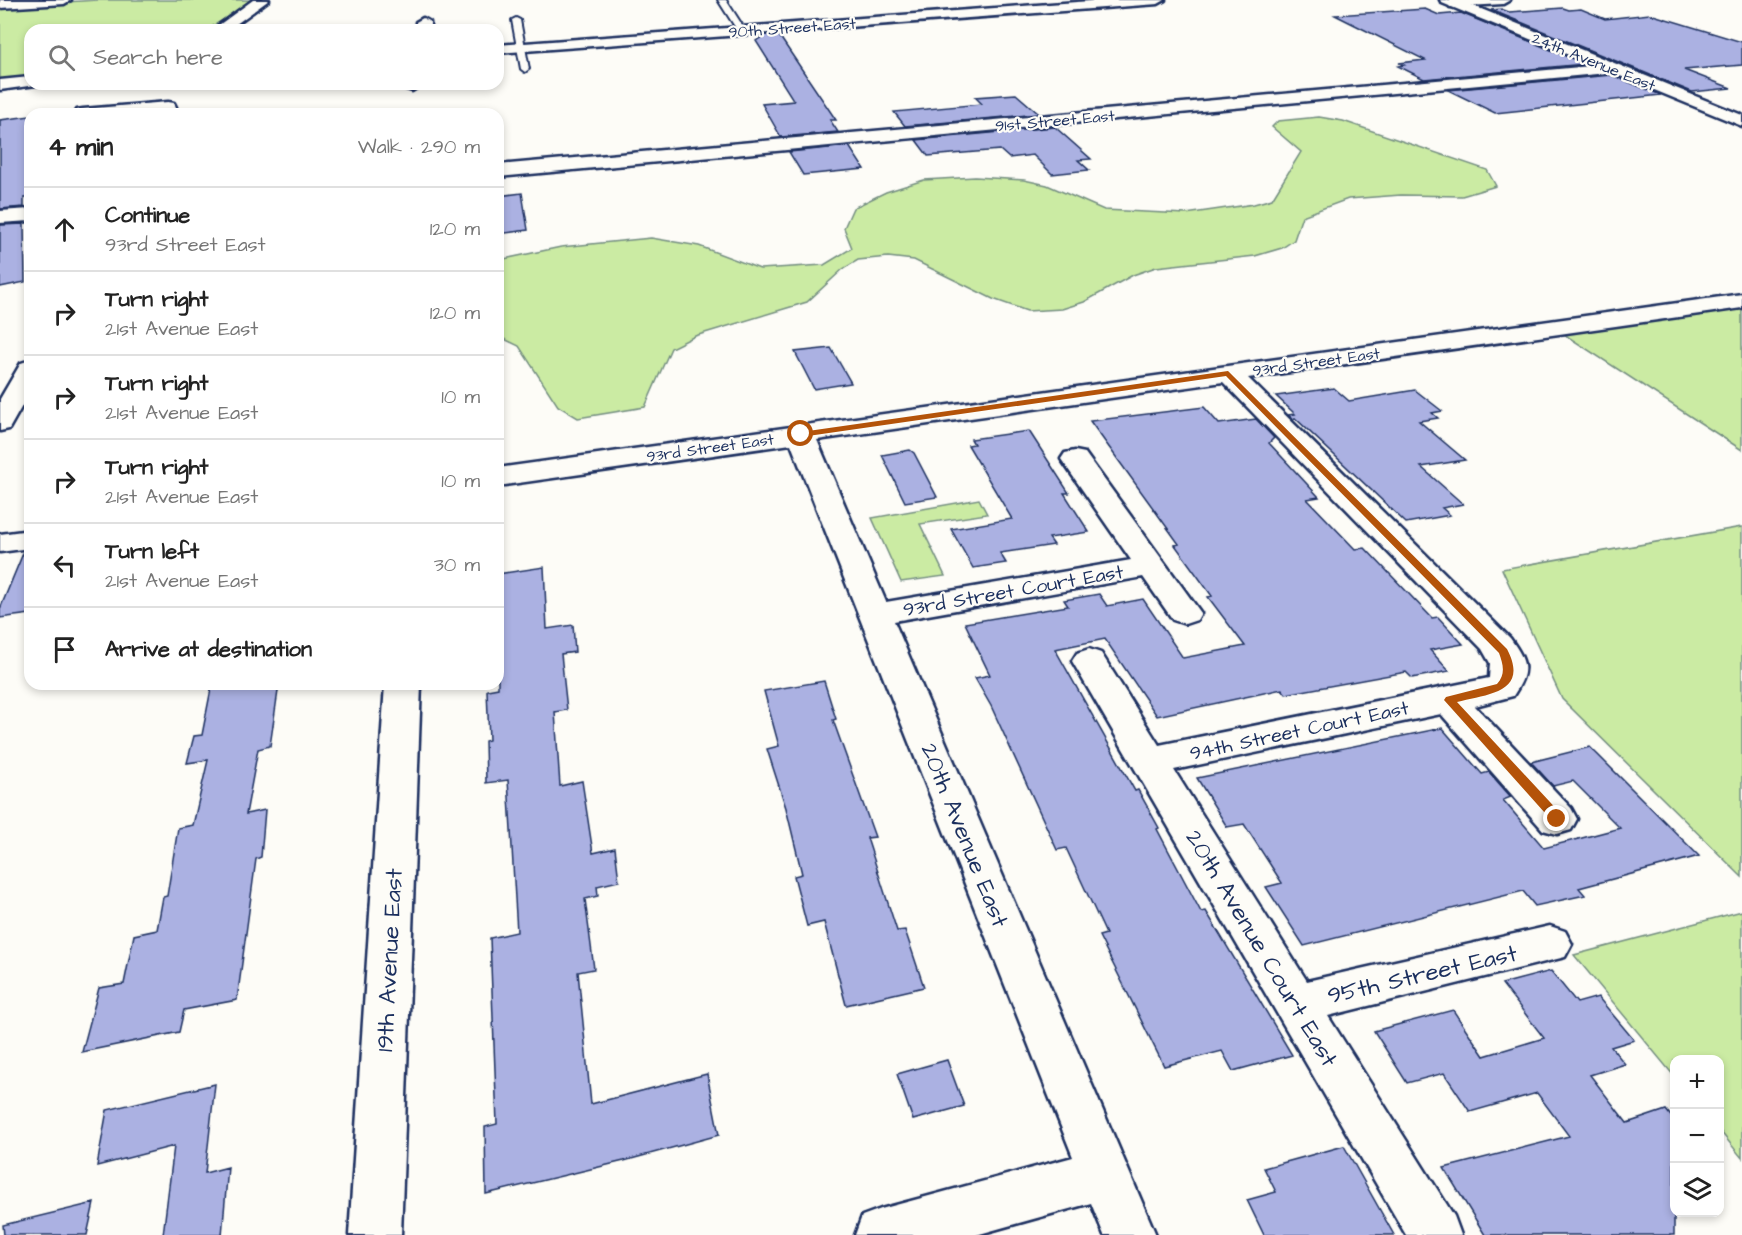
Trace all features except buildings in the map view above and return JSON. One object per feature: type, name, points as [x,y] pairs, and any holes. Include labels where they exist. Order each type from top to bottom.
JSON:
[{"type":"street","points":[[0,4],[64,0]]},
{"type":"street","points":[[228,24],[262,0]]},
{"type":"street","name":"90th Street East","points":[[504,48],[1158,0]]},
{"type":"street","points":[[1451,2],[1503,0]]},
{"type":"street","name":"24th Avenue East","points":[[1451,2],[1742,121]]},
{"type":"street","name":"91st Street East","points":[[504,170],[1612,69]]},
{"type":"street","points":[[0,85],[24,83]]},
{"type":"street","points":[[135,108],[169,104]]},
{"type":"street","points":[[0,217],[24,215]]},
{"type":"street","name":"93rd Street East","points":[[504,476],[1742,302]]},
{"type":"street","name":"94th Street Court East","points":[[1150,761],[1449,700],[1500,687],[1506,681],[1508,673],[1508,663],[1503,651],[1228,373]]},
{"type":"street","points":[[0,423],[24,379]]},
{"type":"street","name":"20th Avenue East","points":[[801,434],[1130,1235]]},
{"type":"street","points":[[1075,459],[1185,613]]},
{"type":"street","points":[[0,543],[24,540]]},
{"type":"street","name":"93rd Street Court East","points":[[874,614],[1152,566]]},
{"type":"street","name":"20th Avenue Court East","points":[[1089,661],[1435,1235]]},
{"type":"street","name":"19th Avenue East","points":[[375,1235],[403,690]]},
{"type":"street","points":[[1449,700],[1557,819]]},
{"type":"street","name":"95th Street East","points":[[1295,1004],[1550,944]]},
{"type":"street","points":[[881,1235],[1105,1174]]},
{"type":"lane","points":[[722,0],[742,31]]},
{"type":"lane","points":[[516,20],[519,47],[525,69]]},
{"type":"green space","points":[[97,0],[254,0],[216,24],[24,24],[24,78],[0,80],[0,6]]},
{"type":"green space","points":[[1319,117],[1343,121],[1487,170],[1496,186],[1462,196],[1401,195],[1348,199],[1302,216],[1294,240],[1282,248],[1255,256],[1156,267],[1133,275],[1084,302],[1062,309],[1027,311],[993,299],[914,260],[888,257],[858,260],[843,269],[807,302],[695,336],[671,348],[645,407],[578,418],[558,406],[519,346],[504,339],[504,259],[561,247],[651,238],[699,246],[760,269],[824,265],[852,248],[844,228],[853,208],[886,192],[924,180],[975,177],[1024,180],[1047,185],[1104,210],[1186,214],[1254,204],[1272,199],[1301,152],[1272,127],[1278,121]]},
{"type":"green space","points":[[1742,309],[1742,450],[1562,333]]},
{"type":"green space","points":[[979,499],[987,514],[920,524],[945,576],[901,582],[872,518]]},
{"type":"green space","points":[[1742,527],[1742,877],[1562,699],[1502,569]]},
{"type":"green space","points":[[1742,911],[1742,1158],[1724,1136],[1724,1055],[1670,1055],[1670,1071],[1574,955]]},
{"type":"route","points":[[801,434],[1228,373],[1503,651],[1508,663],[1508,673],[1506,681],[1500,687],[1449,700],[1557,819]]}]
